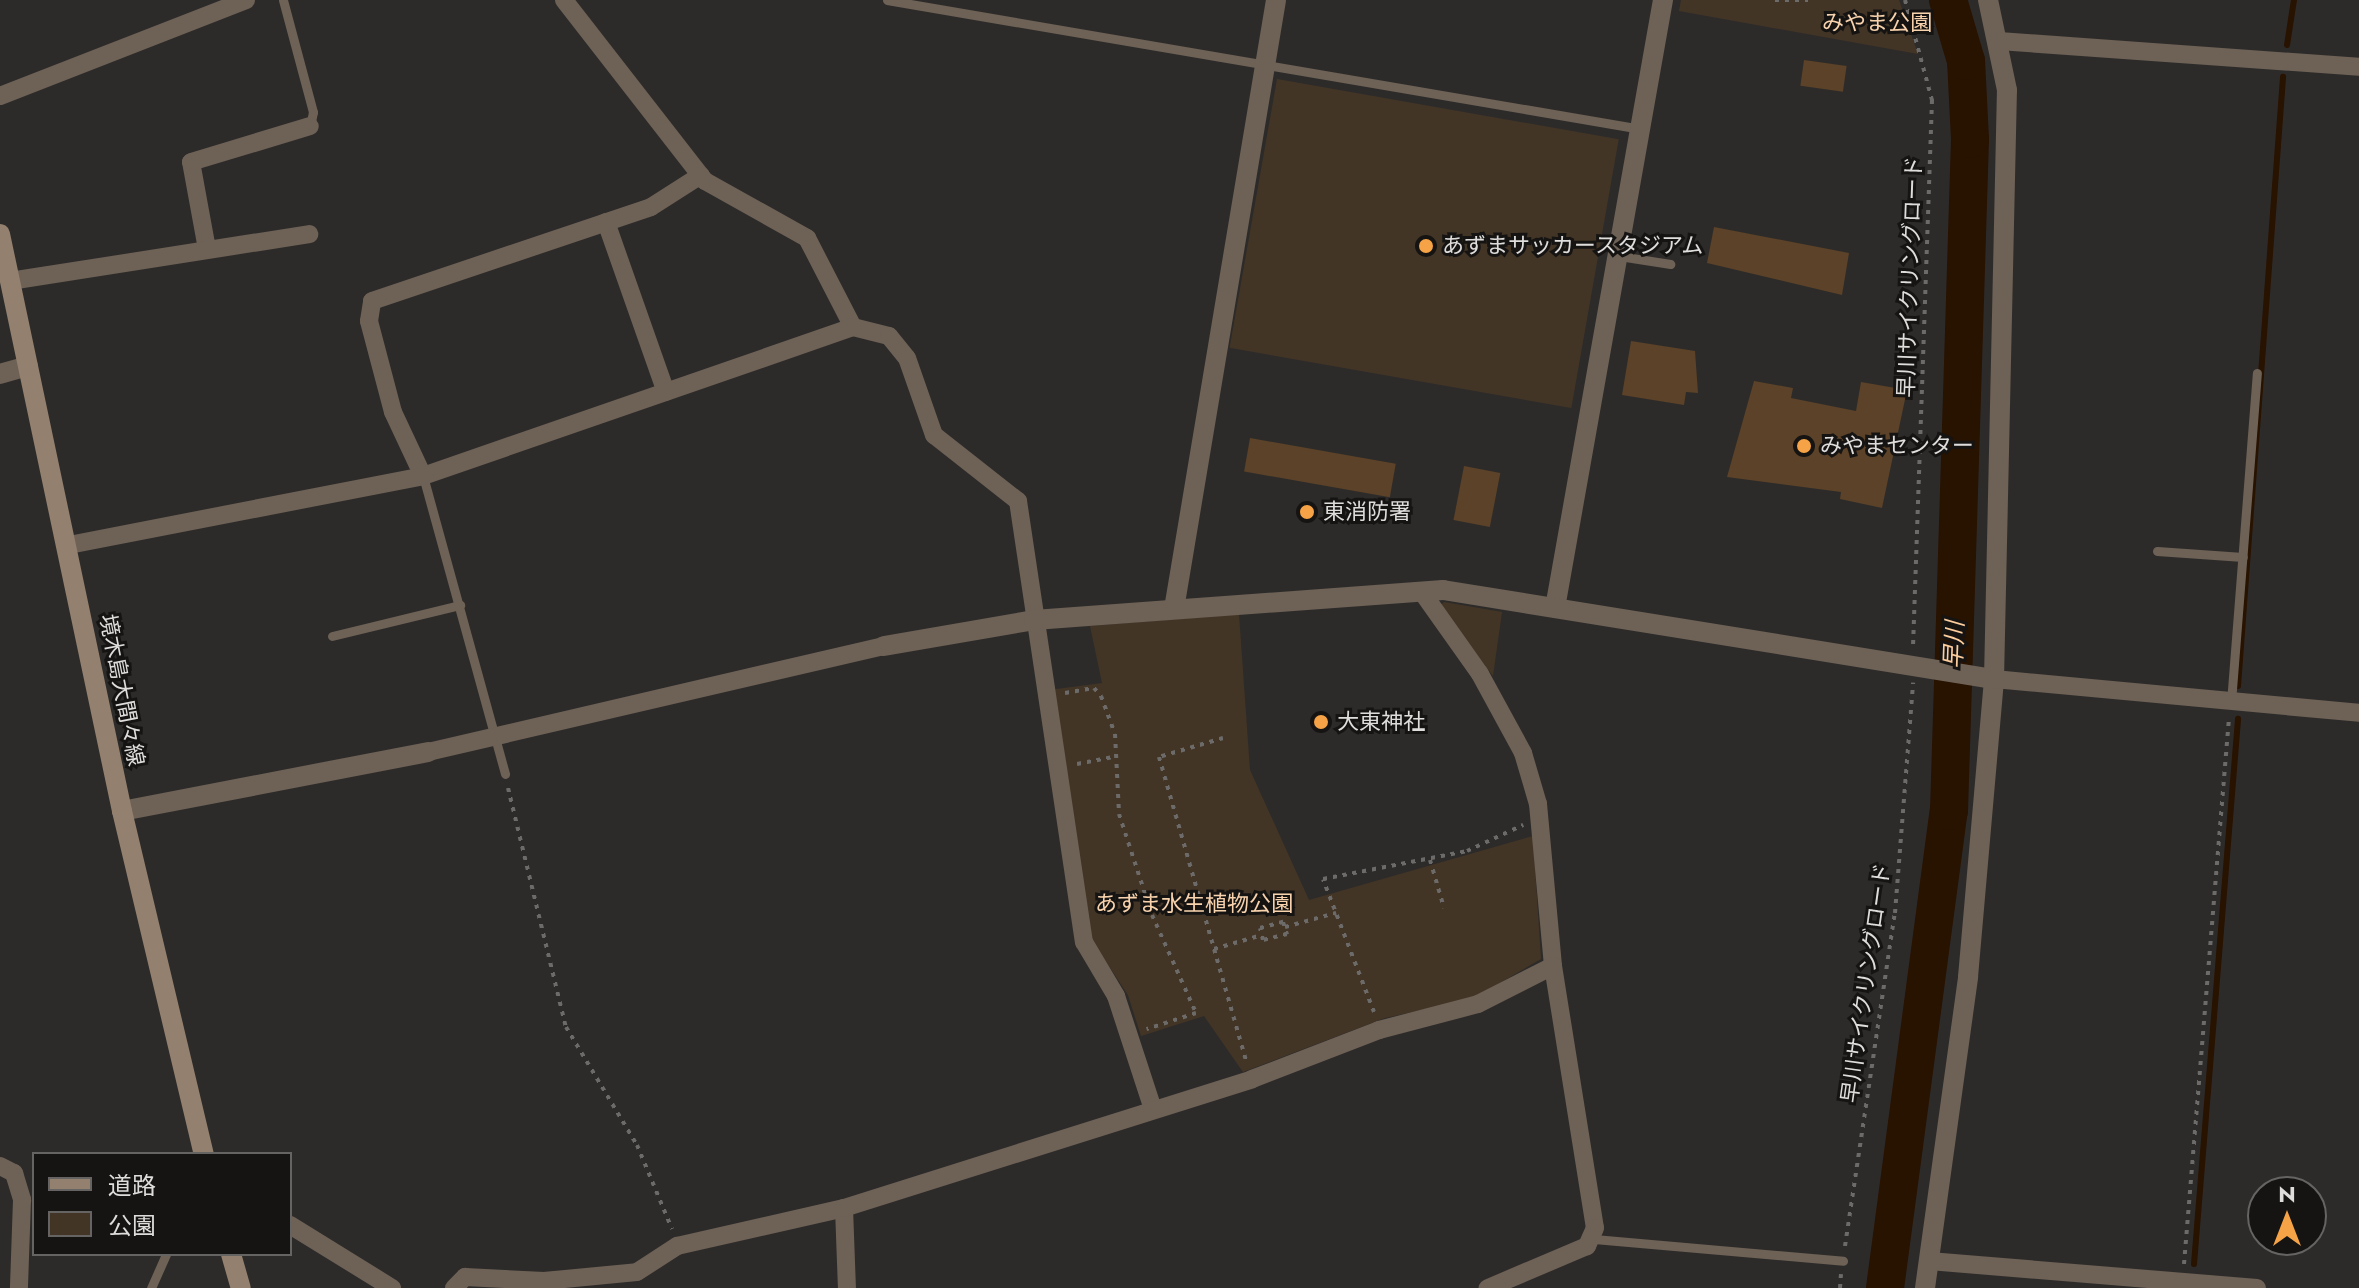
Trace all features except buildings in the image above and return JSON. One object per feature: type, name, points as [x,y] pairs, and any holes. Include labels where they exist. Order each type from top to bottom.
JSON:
[{"type":"main road","name":"境木島大間々線","points":[[0,234],[69,545],[122,811],[204,1152]]},
{"type":"main road","points":[[232,1256],[241,1288]]},
{"type":"street","points":[[0,96],[246,0]]},
{"type":"street","points":[[564,0],[701,175],[807,238],[853,327]]},
{"type":"street","points":[[1174,609],[1276,0]]},
{"type":"street","points":[[1555,608],[1663,0]]},
{"type":"street","points":[[1925,1288],[1968,977],[1988,678],[2007,90],[1988,0]]},
{"type":"street","points":[[1999,41],[2359,67]]},
{"type":"street","points":[[207,249],[191,162],[310,126]]},
{"type":"street","points":[[423,476],[393,412],[369,321],[372,301],[671,198],[701,175]]},
{"type":"street","points":[[606,222],[666,392]]},
{"type":"street","points":[[10,281],[309,234]]},
{"type":"street","points":[[69,545],[423,476],[853,327],[899,345],[934,435],[1012,491],[1023,517],[1034,620],[1084,942],[1116,996],[1153,1109]]},
{"type":"street","points":[[0,374],[28,366]]},
{"type":"street","points":[[1422,592],[1523,753],[1540,829],[1553,966],[1594,1239],[1488,1288]]},
{"type":"street","points":[[122,811],[428,752],[884,646],[1034,620],[1422,592],[1555,608],[1988,678],[2359,713]]},
{"type":"street","points":[[454,1288],[465,1277],[625,1275],[677,1246],[844,1208],[1252,1079],[1379,1030],[1478,1004],[1553,966]]},
{"type":"street","points":[[0,1166],[14,1173],[22,1200],[19,1288]]},
{"type":"street","points":[[844,1208],[847,1288]]},
{"type":"street","points":[[292,1226],[392,1288]]},
{"type":"street","points":[[1929,1261],[2257,1288]]},
{"type":"lane","points":[[283,0],[313,112],[310,126]]},
{"type":"lane","points":[[887,0],[1641,129]]},
{"type":"lane","points":[[1619,256],[1670,264]]},
{"type":"lane","points":[[2231,702],[2257,373]]},
{"type":"lane","points":[[423,476],[505,774]]},
{"type":"lane","points":[[2157,551],[2243,557]]},
{"type":"lane","points":[[332,636],[460,605]]},
{"type":"lane","points":[[1594,1239],[1843,1261]]},
{"type":"lane","points":[[151,1288],[165,1256]]},
{"type":"path","points":[[1775,0],[1808,0]]},
{"type":"path","name":"早川サイクリングロード","points":[[1840,1288],[1895,913],[1915,668],[1932,100],[1905,0]]},
{"type":"path","points":[[1054,695],[1094,688],[1115,734],[1117,803],[1142,886],[1196,1013],[1144,1030],[1141,1018]]},
{"type":"path","points":[[2182,1282],[2231,702]]},
{"type":"path","points":[[1223,738],[1159,757],[1252,1079]]},
{"type":"path","points":[[1066,766],[1114,757]]},
{"type":"path","points":[[505,774],[566,1027],[656,1181],[677,1246]]},
{"type":"path","points":[[1376,1017],[1323,879],[1430,860],[1524,824],[1540,829]]},
{"type":"path","points":[[1430,860],[1444,908]]},
{"type":"path","points":[[1285,927],[1287,934],[1263,940],[1260,928],[1285,927],[1336,913]]},
{"type":"path","points":[[1214,949],[1262,935]]},
{"type":"green space","name":"みやま公園","points":[[1681,0],[1899,0],[1918,54],[1679,11]]},
{"type":"green space","name":"あずまサッカースタジアム","points":[[1277,79],[1619,139],[1571,408],[1230,348]]},
{"type":"green space","points":[[1444,602],[1502,612],[1493,676],[1439,606]]},
{"type":"green space","name":"あずま水生植物公園","points":[[1239,614],[1250,770],[1309,900],[1533,836],[1541,959],[1472,999],[1385,1018],[1243,1072],[1204,1016],[1141,1036],[1128,995],[1091,939],[1049,690],[1102,683],[1090,626]]},
{"type":"waterway","name":"早川","points":[[1885,1288],[1949,811],[1970,139],[1966,61],[1948,0]]},
{"type":"waterway","points":[[2287,45],[2294,0]]},
{"type":"waterway","points":[[2238,686],[2283,77]]},
{"type":"waterway","points":[[2194,1264],[2238,719]]},
{"type":"place","name":"あずまサッカースタジアム","points":[[1426,246]]},
{"type":"place","name":"みやまセンター","points":[[1804,446]]},
{"type":"place","name":"東消防署","points":[[1307,512]]},
{"type":"place","name":"大東神社","points":[[1321,722]]}]
